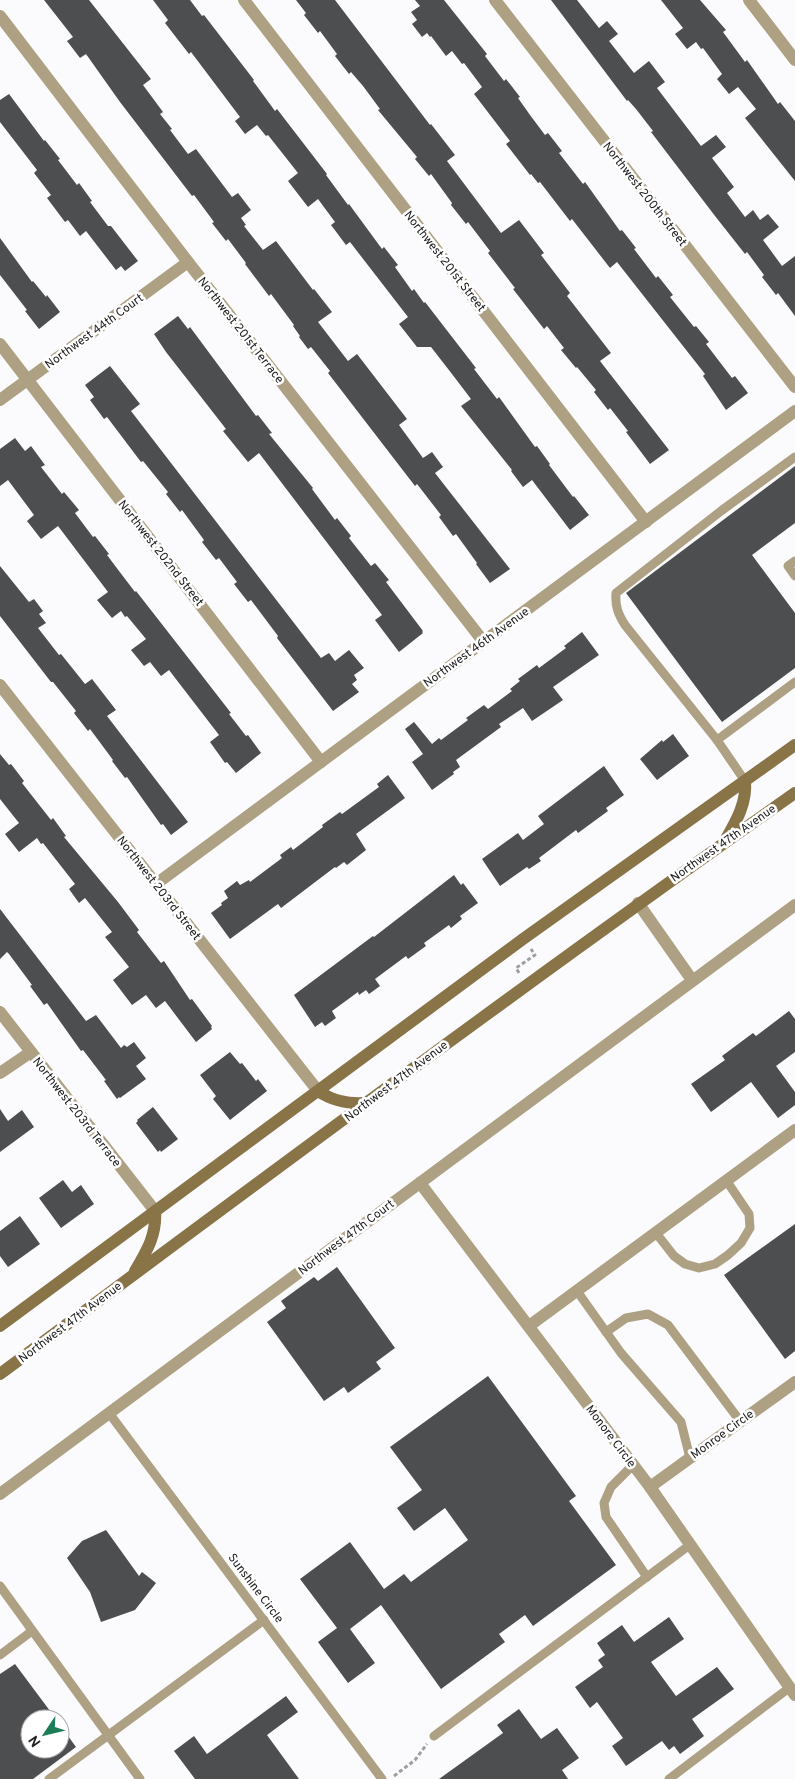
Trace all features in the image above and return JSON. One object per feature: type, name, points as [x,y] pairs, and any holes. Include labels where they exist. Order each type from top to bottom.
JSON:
[{"type":"main road","points":[[0,1326],[556,915],[795,745]]},
{"type":"main road","points":[[724,842],[740,813],[746,791],[745,780]]},
{"type":"main road","name":"Northwest 47th Avenue","points":[[0,1374],[638,903],[795,793]]},
{"type":"main road","points":[[318,1091],[338,1101],[350,1104],[365,1103]]},
{"type":"main road","points":[[131,1277],[147,1251],[153,1236],[156,1224],[155,1211]]},
{"type":"street","name":"Northwest 201st Street","points":[[244,0],[646,522]]},
{"type":"street","name":"Northwest 200th Street","points":[[495,0],[795,387]]},
{"type":"street","points":[[749,0],[795,60]]},
{"type":"street","name":"Northwest 201st Terrace","points":[[0,16],[188,262],[483,641]]},
{"type":"street","name":"Northwest 44th Court","points":[[0,400],[188,262]]},
{"type":"street","name":"Northwest 202nd Street","points":[[0,344],[321,762]]},
{"type":"street","name":"Northwest 46th Avenue","points":[[156,884],[795,411]]},
{"type":"street","name":"Northwest 203rd Street","points":[[0,685],[318,1091]]},
{"type":"street","points":[[638,903],[692,980]]},
{"type":"street","name":"Northwest 47th Court","points":[[0,1494],[795,905]]},
{"type":"street","name":"Northwest 203rd Terrace","points":[[0,1012],[155,1211]]},
{"type":"street","points":[[0,1073],[31,1052]]},
{"type":"street","points":[[529,1326],[795,1130]]},
{"type":"street","name":"Monore Circle","points":[[420,1183],[650,1487],[792,1692]]},
{"type":"street","name":"Monroe Circle","points":[[650,1487],[795,1382]]},
{"type":"lane","points":[[745,780],[717,740],[625,625],[619,615],[616,593],[713,517],[795,457]]},
{"type":"lane","points":[[795,561],[788,566],[795,576]]},
{"type":"lane","points":[[717,740],[795,682]]},
{"type":"lane","points":[[656,1233],[674,1256],[685,1264],[700,1268],[715,1264],[728,1255],[741,1242],[750,1228],[749,1214],[740,1198],[726,1180]]},
{"type":"lane","points":[[577,1291],[621,1353],[681,1422],[690,1458]]},
{"type":"lane","points":[[606,1332],[626,1318],[648,1314],[668,1325],[740,1421]]},
{"type":"lane","name":"Sunshine Circle","points":[[109,1413],[382,1779]]},
{"type":"lane","points":[[633,1465],[612,1487],[604,1503],[606,1517],[647,1577]]},
{"type":"lane","points":[[434,1736],[691,1544]]},
{"type":"lane","points":[[0,1586],[140,1779]]},
{"type":"lane","points":[[49,1779],[264,1620]]},
{"type":"lane","points":[[0,1655],[32,1631]]},
{"type":"lane","points":[[669,1779],[792,1692]]},
{"type":"path","points":[[521,975],[516,968],[535,955],[529,947]]},
{"type":"path","points":[[389,1779],[415,1760],[434,1736]]},
{"type":"building","points":[[44,0],[89,0],[151,79],[143,85],[163,112],[160,114],[172,129],[170,130],[188,154],[196,149],[232,197],[238,193],[251,210],[241,218],[246,225],[244,226],[263,250],[276,241],[332,312],[318,322],[348,361],[357,354],[407,419],[399,425],[423,458],[432,452],[443,467],[435,473],[510,569],[490,583],[456,534],[453,536],[439,517],[441,515],[417,484],[415,486],[328,373],[330,371],[311,347],[308,349],[299,337],[294,325],[271,294],[269,296],[228,239],[226,241],[212,223],[214,222],[194,195],[192,196],[120,102],[86,54],[80,58],[67,41],[73,37]]},
{"type":"building","points":[[153,0],[190,0],[202,16],[204,15],[254,80],[275,111],[277,109],[327,174],[382,249],[384,247],[398,265],[395,267],[412,291],[414,289],[425,302],[476,368],[474,369],[497,399],[499,397],[573,497],[589,515],[570,530],[532,480],[523,487],[512,470],[461,406],[471,399],[431,347],[417,347],[399,324],[408,317],[350,242],[346,245],[331,225],[335,222],[318,199],[308,207],[288,181],[298,173],[268,135],[266,136],[257,125],[245,134],[235,121],[240,117],[191,52],[189,54],[165,23],[168,20]]},
{"type":"building","points":[[296,0],[335,0],[455,155],[447,161],[501,233],[519,220],[544,253],[541,255],[570,293],[567,296],[611,353],[600,361],[669,450],[650,464],[626,432],[628,431],[610,408],[608,410],[594,392],[596,390],[561,350],[564,348],[547,326],[544,329],[513,289],[515,288],[488,253],[490,251],[468,222],[466,224],[451,205],[452,203],[431,174],[429,176],[415,159],[417,157],[378,110],[380,109],[363,86],[351,72],[349,74],[335,56],[337,54],[320,31],[318,33],[304,15],[306,13]]},
{"type":"building","points":[[415,0],[444,0],[487,54],[485,56],[504,81],[506,79],[520,97],[518,98],[545,135],[548,133],[562,151],[559,153],[583,184],[585,182],[620,231],[622,230],[636,248],[634,249],[656,278],[658,276],[673,295],[670,297],[694,327],[696,326],[709,342],[706,344],[732,378],[735,376],[748,393],[726,410],[703,376],[705,374],[617,262],[610,268],[572,219],[570,221],[540,182],[538,183],[530,175],[506,144],[510,141],[474,94],[482,87],[464,63],[462,64],[452,51],[446,56],[431,36],[427,33],[422,37],[412,24],[417,20],[411,12],[420,6]]},
{"type":"building","points":[[551,0],[577,0],[599,28],[607,21],[618,34],[609,41],[634,73],[649,61],[665,82],[657,88],[701,146],[716,135],[726,147],[712,158],[734,187],[727,193],[745,217],[753,210],[760,220],[768,214],[779,227],[763,240],[782,266],[795,256],[795,316],[778,293],[776,295],[762,277],[764,275],[747,252],[745,254],[715,216],[651,132],[653,131],[636,109],[627,101]]},
{"type":"building","points":[[661,0],[700,0],[726,30],[723,32],[745,62],[747,60],[778,104],[780,102],[795,121],[795,181],[745,118],[756,109],[738,87],[729,94],[717,79],[722,74],[703,48],[701,49],[696,42],[687,49],[675,34],[683,28]]},
{"type":"building","points":[[9,94],[60,159],[58,160],[77,185],[79,183],[92,201],[90,202],[108,226],[111,226],[138,261],[125,271],[121,266],[116,270],[86,231],[80,236],[68,220],[65,222],[47,198],[51,195],[34,173],[37,170],[0,122],[0,100]]},
{"type":"building","points":[[0,238],[32,282],[46,297],[47,295],[60,312],[39,329],[0,275]]},
{"type":"building","points":[[178,316],[188,329],[190,327],[256,416],[258,415],[272,433],[269,434],[313,488],[335,520],[337,518],[351,536],[349,538],[371,566],[375,563],[389,580],[386,582],[423,631],[423,633],[399,652],[375,620],[382,615],[259,453],[248,462],[223,431],[226,429],[154,334]]},
{"type":"building","points":[[110,366],[140,404],[131,411],[321,658],[329,653],[335,661],[349,650],[364,668],[354,675],[357,680],[352,684],[359,692],[333,711],[277,638],[278,636],[251,600],[248,602],[234,584],[237,582],[219,558],[216,560],[202,542],[204,540],[182,510],[180,512],[166,494],[168,492],[143,461],[141,462],[107,417],[104,419],[90,400],[94,397],[85,385]]},
{"type":"building","points":[[15,438],[25,451],[31,446],[45,465],[41,467],[62,494],[64,492],[79,510],[75,513],[109,554],[107,555],[135,592],[261,753],[236,773],[227,762],[225,763],[210,742],[219,735],[169,670],[161,676],[150,662],[144,666],[131,650],[146,639],[121,611],[112,618],[97,600],[108,592],[58,526],[41,539],[27,521],[34,515],[8,480],[0,486],[0,449]]},
{"type":"building","points":[[795,466],[795,523],[752,555],[795,613],[795,668],[722,722],[626,593]]},
{"type":"building","points":[[0,566],[29,602],[34,599],[43,611],[39,614],[46,623],[38,628],[59,655],[61,654],[85,684],[92,679],[116,710],[107,716],[188,822],[171,835],[163,824],[161,825],[127,777],[125,778],[90,729],[88,731],[74,713],[76,711],[0,616]]},
{"type":"building","points":[[582,632],[599,655],[553,687],[563,700],[532,721],[523,708],[499,724],[501,727],[456,760],[460,767],[453,772],[454,774],[432,790],[412,762],[423,754],[405,729],[414,722],[432,744],[439,738],[441,740],[468,720],[466,718],[484,705],[488,709],[512,691],[510,689],[520,681],[518,679],[537,665],[539,668],[566,648],[564,646]]},
{"type":"building","points":[[673,734],[689,756],[657,780],[640,759],[662,740],[663,742]]},
{"type":"building","points":[[0,754],[9,765],[11,764],[24,781],[22,783],[51,820],[53,818],[66,836],[64,837],[118,902],[139,930],[137,932],[161,963],[164,961],[190,1000],[192,999],[212,1026],[212,1029],[196,1042],[165,1001],[156,1008],[146,995],[132,1005],[113,980],[129,967],[105,937],[112,932],[85,898],[79,903],[69,889],[75,884],[43,843],[41,844],[37,838],[19,852],[5,834],[19,823],[0,799]]},
{"type":"building","points":[[604,766],[624,795],[606,808],[608,811],[578,833],[576,830],[539,858],[541,861],[529,869],[527,867],[500,886],[482,859],[518,833],[523,840],[544,824],[538,816]]},
{"type":"building","points":[[388,775],[405,798],[356,834],[366,850],[347,865],[344,862],[335,867],[281,908],[278,904],[230,939],[211,913],[228,898],[224,891],[237,881],[240,885],[249,880],[250,882],[282,858],[280,855],[291,847],[293,850],[323,827],[322,825],[340,812],[342,814],[379,787],[377,784]]},
{"type":"building","points":[[454,875],[461,885],[463,883],[478,903],[460,916],[462,919],[451,928],[449,925],[424,943],[426,946],[408,959],[406,956],[375,979],[380,986],[369,994],[366,990],[359,995],[358,992],[332,1011],[336,1018],[325,1026],[322,1022],[315,1027],[294,995],[374,937]]},
{"type":"building","points":[[0,909],[86,1021],[96,1015],[121,1048],[124,1045],[127,1047],[134,1042],[146,1058],[136,1066],[146,1079],[117,1099],[104,1081],[106,1080],[83,1050],[81,1051],[47,1003],[44,1005],[9,954],[7,952],[0,959]]},
{"type":"building","points":[[789,1011],[795,1019],[795,1052],[776,1066],[795,1092],[795,1105],[778,1118],[751,1082],[711,1112],[691,1084],[725,1060],[722,1056],[753,1033],[756,1036]]},
{"type":"building","points":[[230,1052],[240,1064],[242,1063],[256,1081],[258,1079],[267,1091],[230,1120],[213,1099],[216,1096],[200,1075]]},
{"type":"building","points":[[153,1107],[178,1139],[161,1152],[160,1150],[158,1152],[136,1123]]},
{"type":"building","points":[[0,1109],[8,1121],[22,1110],[34,1127],[0,1152]]},
{"type":"building","points":[[63,1180],[72,1192],[81,1185],[94,1204],[61,1228],[39,1198]]},
{"type":"building","points":[[20,1216],[40,1244],[8,1267],[0,1256],[0,1231]]},
{"type":"building","points":[[795,1224],[795,1351],[785,1359],[724,1275]]},
{"type":"building","points":[[337,1267],[395,1348],[376,1362],[381,1369],[348,1393],[344,1387],[324,1401],[267,1322],[286,1308],[281,1301],[314,1277],[318,1281]]},
{"type":"building","points":[[488,1376],[576,1496],[569,1501],[616,1565],[533,1626],[525,1615],[499,1634],[505,1642],[441,1689],[381,1605],[350,1629],[375,1663],[348,1683],[318,1642],[337,1628],[300,1579],[350,1542],[384,1589],[404,1574],[411,1582],[468,1540],[445,1508],[414,1531],[397,1508],[422,1490],[390,1447]]},
{"type":"building","points":[[106,1530],[139,1576],[142,1572],[156,1583],[135,1610],[101,1622],[90,1592],[67,1558],[82,1541]]},
{"type":"building","points":[[669,1617],[684,1639],[651,1662],[676,1696],[717,1667],[734,1689],[692,1719],[704,1736],[680,1754],[674,1746],[669,1750],[662,1741],[626,1766],[612,1746],[623,1738],[597,1702],[590,1708],[575,1687],[603,1667],[598,1660],[605,1655],[597,1643],[622,1625],[634,1642]]},
{"type":"building","points":[[15,1664],[49,1709],[20,1709],[20,1759],[60,1759],[33,1779],[0,1779],[0,1674]]},
{"type":"building","points":[[286,1696],[298,1712],[267,1735],[299,1779],[195,1779],[174,1751],[194,1736],[207,1754]]},
{"type":"building","points":[[519,1709],[541,1739],[557,1728],[579,1758],[562,1770],[568,1779],[439,1779],[503,1733],[497,1725]]},
{"type":"building","points":[[70,1739],[76,1747],[70,1751]]}]
